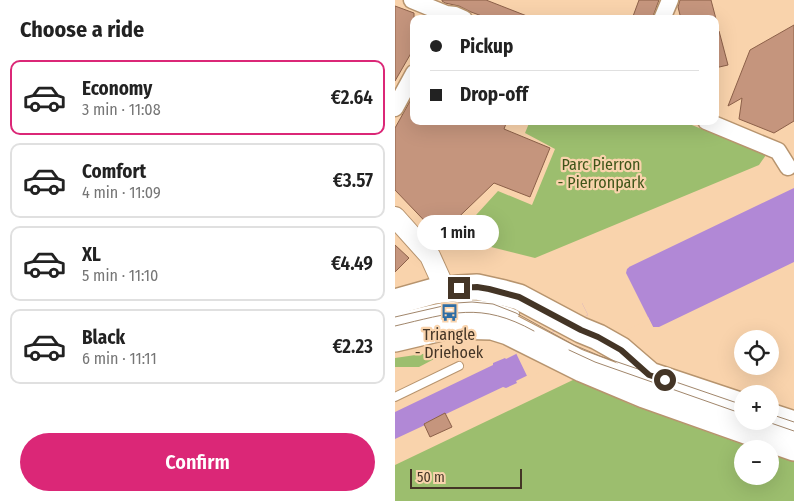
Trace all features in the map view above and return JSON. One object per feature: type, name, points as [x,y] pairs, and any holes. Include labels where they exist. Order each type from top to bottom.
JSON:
[{"type":"main road","points":[[395,302],[445,289],[477,287],[519,297],[548,334],[578,356],[644,396],[794,448]]},
{"type":"main road","points":[[395,339],[450,326],[492,327],[508,332],[598,337],[621,350],[649,375],[734,403]]},
{"type":"main road","points":[[779,419],[794,424]]},
{"type":"street","points":[[412,0],[447,11]]},
{"type":"street","points":[[664,15],[670,0]]},
{"type":"street","points":[[395,108],[410,80]]},
{"type":"street","points":[[715,125],[778,152],[788,166]]},
{"type":"street","points":[[395,217],[430,256],[445,289]]},
{"type":"lane","points":[[395,318],[456,304],[479,304],[507,310],[548,334]]},
{"type":"lane","points":[[395,324],[456,310],[483,311],[509,317],[548,334]]},
{"type":"lane","points":[[578,356],[649,375]]},
{"type":"lane","points":[[578,356],[598,361],[734,409]]},
{"type":"lane","points":[[395,397],[459,366]]},
{"type":"lane","points":[[779,424],[794,430]]},
{"type":"green space","name":"Parc Pierron - Pierronpark","points":[[528,125],[692,125],[766,155],[759,165],[535,258],[455,238],[498,191],[532,205],[555,149],[525,133]]},
{"type":"green space","points":[[436,352],[438,357],[419,367],[395,367],[395,358]]},
{"type":"green space","points":[[575,379],[632,405],[734,441],[734,485],[779,485],[779,456],[794,462],[794,501],[395,501],[395,465]]},
{"type":"shaded area","points":[[794,188],[794,262],[659,327],[653,327],[648,317],[516,381],[517,383],[506,388],[503,387],[395,439],[395,412],[493,365],[493,363],[516,354],[521,347],[588,315],[582,303],[629,267]]},
{"type":"pier","points":[[628,264],[629,267],[626,273],[653,327],[658,327],[659,330],[652,329],[647,320],[528,378],[515,351],[588,315],[581,301]]},
{"type":"building","points":[[486,0],[524,15],[479,15],[442,1]]},
{"type":"building","points":[[639,0],[659,0],[653,15],[633,15]]},
{"type":"building","points":[[680,0],[711,0],[715,15],[680,15],[678,7]]},
{"type":"building","points":[[395,6],[414,13],[414,15],[410,15],[410,55],[395,81]]},
{"type":"building","points":[[794,25],[794,121],[774,133],[739,119],[742,98],[728,106],[750,50]]},
{"type":"building","points":[[719,31],[728,65],[719,67]]},
{"type":"building","points":[[410,101],[410,125],[506,125],[504,129],[550,148],[530,197],[494,183],[439,236],[395,190],[395,128]]},
{"type":"building","points":[[395,245],[409,258],[395,272]]},
{"type":"building","points":[[445,413],[452,427],[430,437],[424,424]]},
{"type":"tram line","points":[[395,317],[456,303],[493,304],[516,313],[574,345],[600,356],[734,402]]},
{"type":"tram line","points":[[395,326],[465,312],[497,316],[534,331]]},
{"type":"tram line","points":[[569,350],[595,362],[734,411]]},
{"type":"tram line","points":[[779,417],[794,422]]},
{"type":"tram line","points":[[779,426],[794,431]]},
{"type":"place","name":"Triangle - Driehoek","points":[[449,313]]},
{"type":"route","points":[[459,288],[477,287],[519,297],[621,350],[649,375],[665,380]]}]
